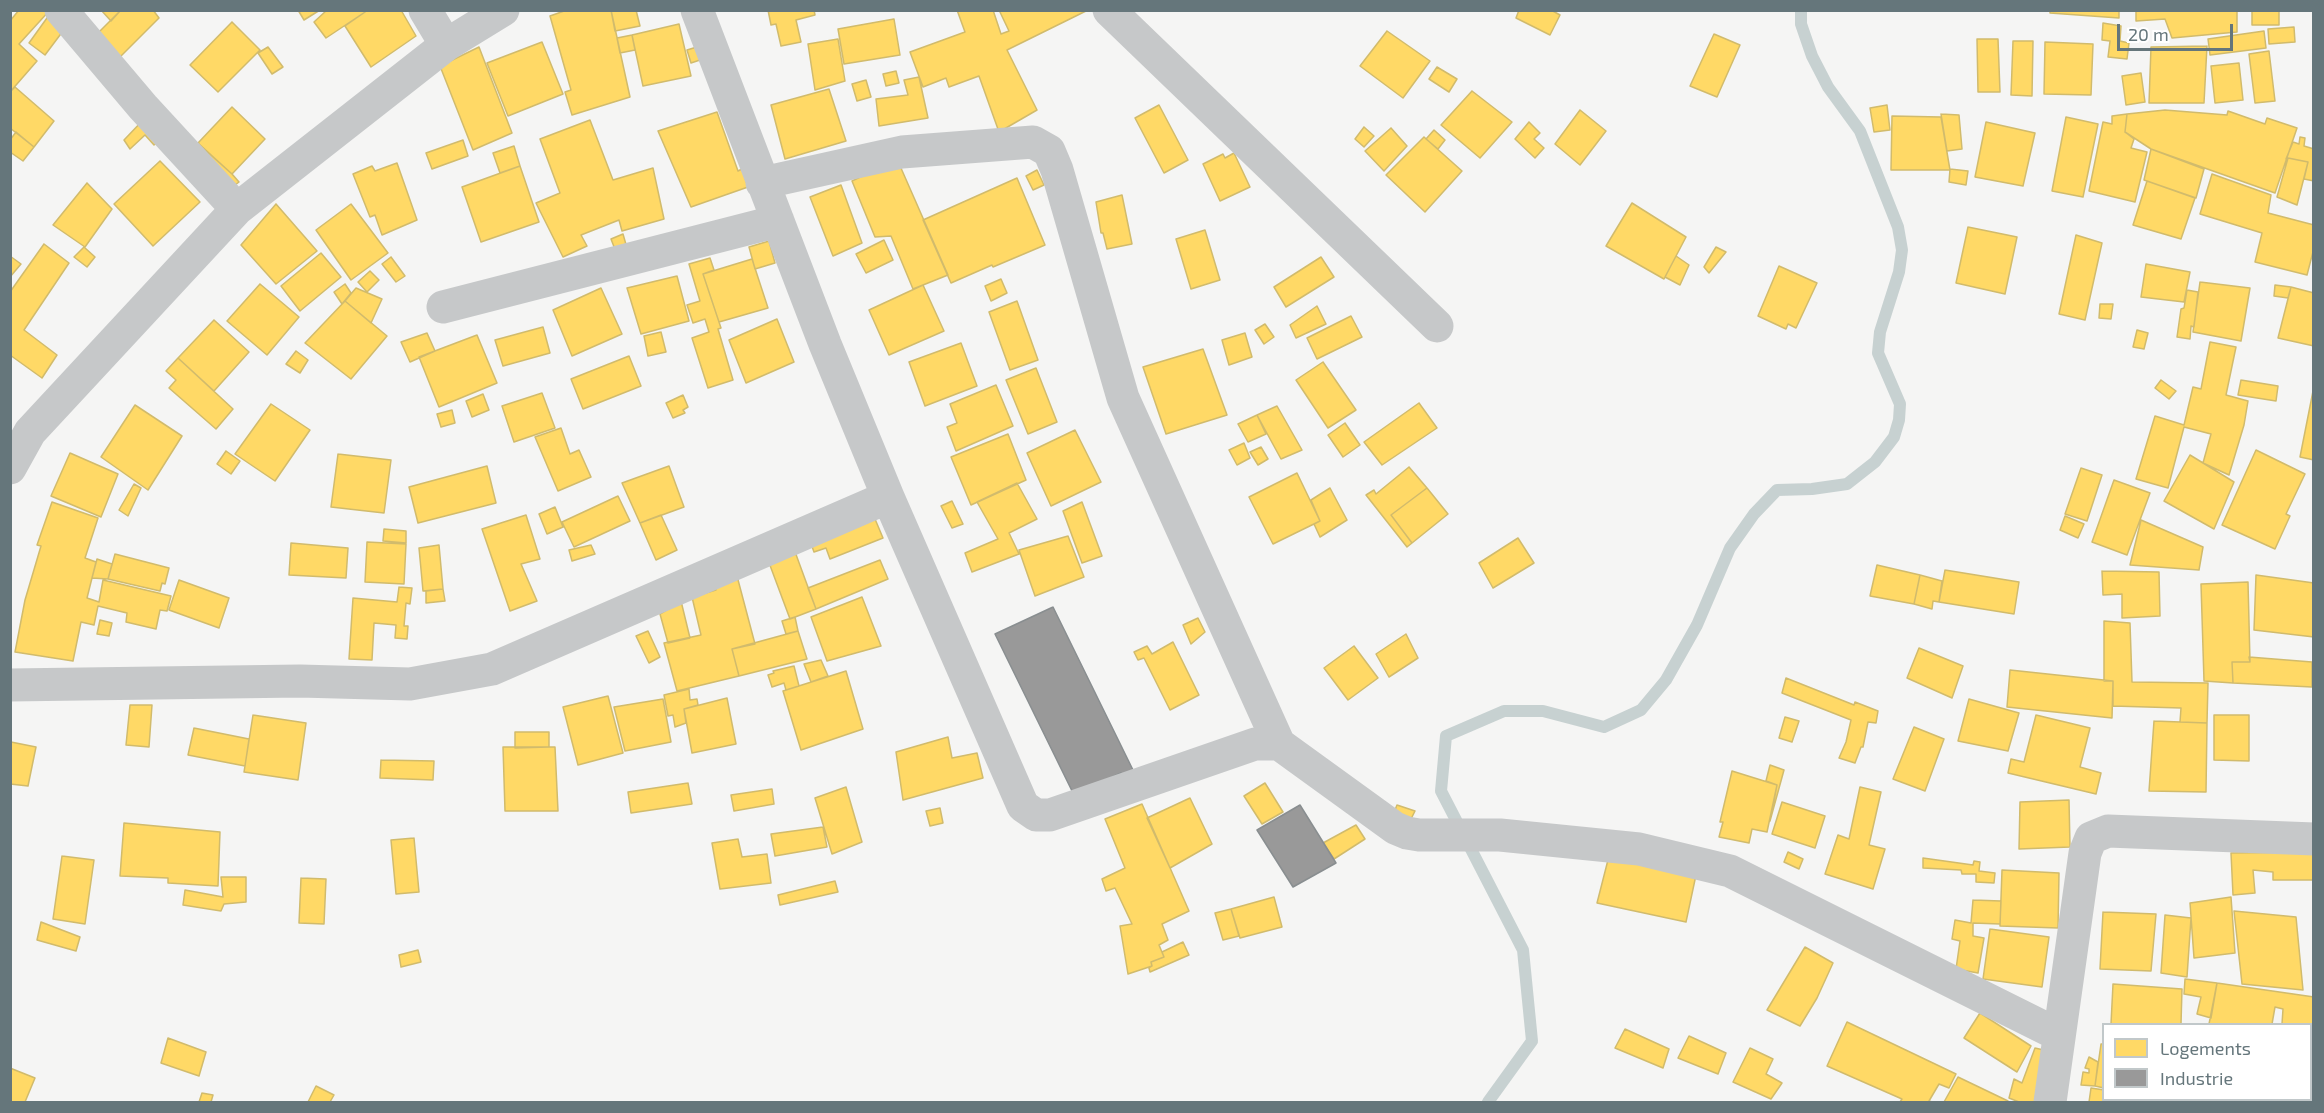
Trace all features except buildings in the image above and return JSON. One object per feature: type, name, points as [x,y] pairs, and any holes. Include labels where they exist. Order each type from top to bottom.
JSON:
[{"type":"street","points":[[61,10],[143,107],[237,209]]},
{"type":"street","points":[[425,10],[446,45]]},
{"type":"street","points":[[10,468],[30,432],[237,209],[446,45],[503,10]]},
{"type":"street","points":[[697,10],[825,344],[888,497],[1023,806],[1036,815],[1050,815],[1255,744],[1279,744]]},
{"type":"street","points":[[1109,10],[1437,326]]},
{"type":"street","points":[[762,183],[902,152],[1033,142],[1049,151],[1057,170],[1123,398],[1279,744],[1395,828],[1419,835],[1500,835],[1639,849],[1730,872],[2060,1035]]},
{"type":"street","points":[[443,307],[778,221]]},
{"type":"street","points":[[10,685],[300,681],[410,684],[492,669],[888,497]]},
{"type":"street","points":[[2050,1102],[2085,853],[2091,838],[2108,831],[2313,839]]},
{"type":"waterway","points":[[1488,1102],[1532,1041],[1523,950],[1441,791],[1446,736],[1504,711],[1543,711],[1604,727],[1641,710],[1666,680],[1697,625],[1730,548],[1754,514],[1777,490],[1812,489],[1847,484],[1875,462],[1894,437],[1899,420],[1900,404],[1878,353],[1880,332],[1899,272],[1902,250],[1898,227],[1860,131],[1828,87],[1812,56],[1801,24],[1801,10]]}]
